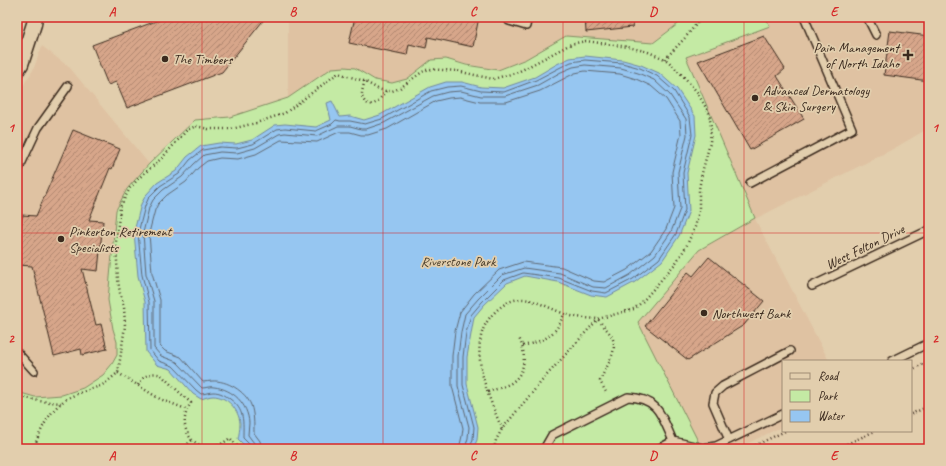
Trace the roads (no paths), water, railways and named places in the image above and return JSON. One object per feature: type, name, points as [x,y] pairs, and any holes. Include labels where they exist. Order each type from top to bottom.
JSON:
[{"type":"street","points":[[17,70],[21,64],[35,17]]},
{"type":"lane","points":[[509,21],[526,26],[528,17]]},
{"type":"lane","points":[[750,183],[852,129],[804,17]]},
{"type":"lane","points":[[867,17],[876,35]]},
{"type":"lane","points":[[17,173],[38,128],[68,86]]},
{"type":"lane","name":"West Felton Drive","points":[[812,286],[928,232]]},
{"type":"lane","points":[[894,360],[929,343]]},
{"type":"lane","points":[[729,440],[713,403],[715,393],[723,386],[790,351]]},
{"type":"lane","points":[[17,352],[34,371]]},
{"type":"lane","points":[[544,449],[552,435],[628,397],[640,397],[655,405],[673,441]]},
{"type":"lane","points":[[658,449],[673,441],[703,448],[716,446],[782,414]]},
{"type":"water","name":"Riverstone Park","points":[[585,56],[623,60],[641,65],[659,73],[677,89],[695,116],[696,135],[687,173],[689,211],[679,236],[662,261],[635,282],[607,297],[591,295],[558,282],[525,276],[507,283],[484,305],[474,317],[467,357],[467,384],[478,427],[477,440],[473,449],[248,449],[238,439],[240,425],[239,418],[235,409],[227,401],[223,398],[212,396],[201,399],[193,394],[171,369],[157,365],[146,352],[145,302],[138,276],[134,232],[141,204],[146,195],[157,183],[176,171],[187,157],[201,146],[219,143],[236,144],[252,140],[275,125],[285,124],[316,127],[331,120],[327,103],[332,101],[340,117],[350,116],[364,120],[380,115],[430,87],[446,82],[462,82],[481,87],[503,88],[535,77],[570,58]]},
{"type":"place","name":"Pain Management of North Idaho","points":[[908,55]]},
{"type":"place","name":"The Timbers","points":[[165,59]]},
{"type":"place","name":"Advanced Dermatology & Skin Surgery","points":[[755,98]]},
{"type":"place","name":"Pinkerton Retirement Specialists","points":[[61,239]]},
{"type":"place","name":"Northwest Bank","points":[[704,313]]}]
